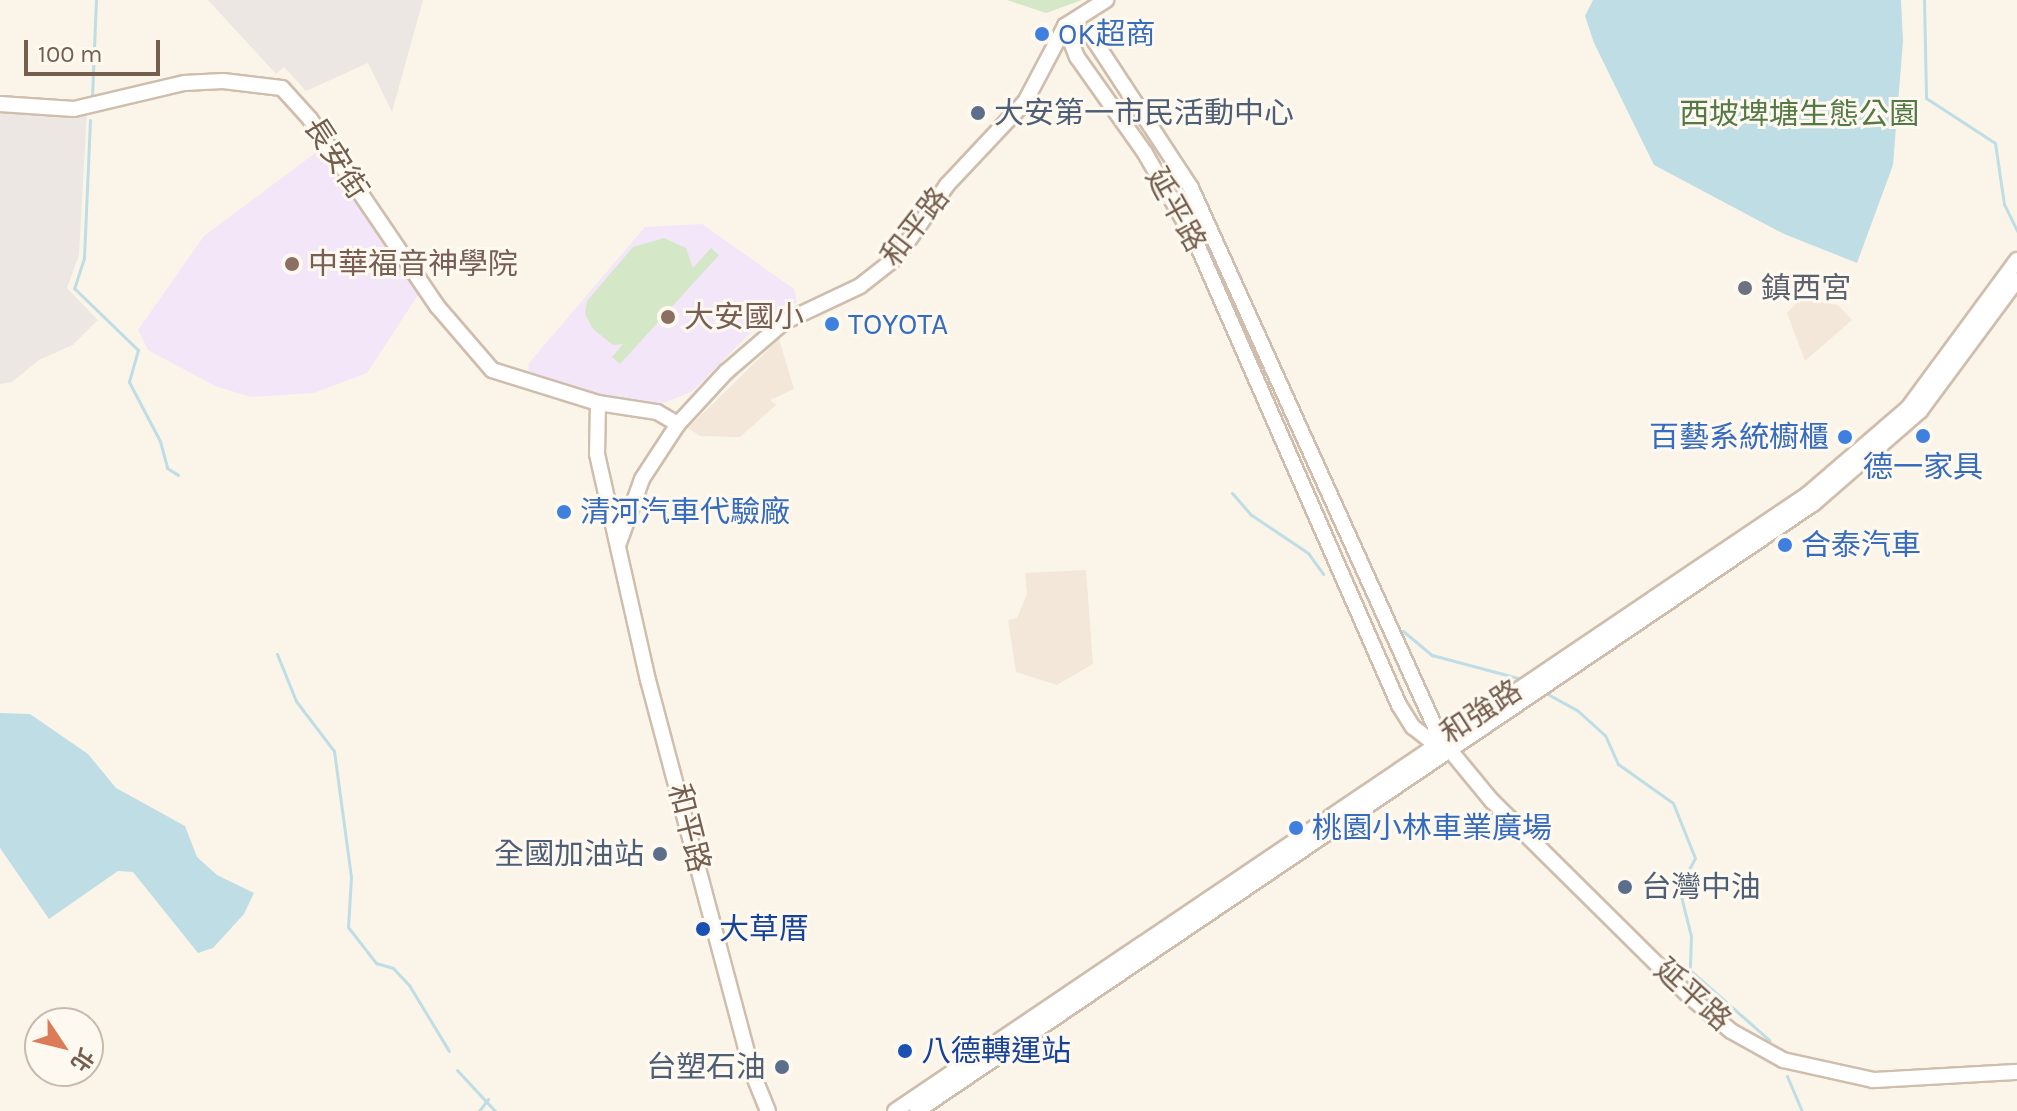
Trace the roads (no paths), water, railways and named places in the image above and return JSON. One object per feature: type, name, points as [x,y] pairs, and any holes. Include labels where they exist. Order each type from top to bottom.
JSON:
[{"type":"street","name":"和平路","points":[[619,543],[642,479],[678,424],[726,372],[784,322],[860,286],[897,257],[947,185],[1025,102],[1065,26],[1106,0]]},
{"type":"street","name":"延平路","points":[[1065,26],[1092,37],[1191,188],[1439,744]]},
{"type":"street","name":"延平路","points":[[1065,26],[1077,57],[1145,153],[1196,242],[1391,688],[1413,727],[1439,744],[1492,801],[1731,1031],[1783,1060],[1842,1077],[1903,1081],[2017,1072]]},
{"type":"street","name":"長安街","points":[[0,104],[74,109],[184,83],[223,81],[282,88],[310,119],[437,306],[492,370],[598,403]]},
{"type":"street","name":"和強路","points":[[1581,654],[1859,454],[1908,408],[2017,260]]},
{"type":"street","name":"和強路","points":[[895,1111],[1439,744],[1755,545],[1869,461],[1920,411],[2017,280]]},
{"type":"street","name":"和平路","points":[[598,403],[597,454],[648,680],[753,1074],[768,1111]]},
{"type":"street","points":[[598,403],[657,412],[678,424]]},
{"type":"street","name":"和強路","points":[[917,1111],[1439,744]]},
{"type":"water","name":"西坡埤塘生態公園","points":[[1593,0],[1901,0],[1903,41],[1893,165],[1857,263],[1784,234],[1654,165],[1594,43],[1585,16]]},
{"type":"water","points":[[0,713],[30,714],[88,754],[116,788],[185,826],[197,857],[217,875],[254,893],[244,914],[213,948],[198,953],[133,872],[118,871],[49,919],[0,848]]},
{"type":"waterway","points":[[92,98],[96,0]]},
{"type":"waterway","points":[[1924,0],[1926,98],[1995,143],[2004,204],[2017,231]]},
{"type":"waterway","points":[[90,120],[84,258],[74,288],[138,350],[129,382],[160,441],[167,468],[178,475]]},
{"type":"waterway","points":[[1232,493],[1250,514],[1308,553],[1323,574]]},
{"type":"waterway","points":[[1403,631],[1432,655],[1518,678]]},
{"type":"waterway","points":[[277,654],[296,701],[334,751],[351,877],[348,927],[376,963],[393,968],[409,985],[449,1051]]},
{"type":"waterway","points":[[1544,692],[1578,711],[1605,735],[1618,764],[1673,803],[1695,858],[1679,888],[1691,936],[1690,970],[1769,1040]]},
{"type":"waterway","points":[[457,1070],[495,1111]]},
{"type":"waterway","points":[[1787,1076],[1802,1111]]},
{"type":"waterway","points":[[479,1111],[488,1099]]},
{"type":"place","name":"OK超商","points":[[1042,34]]},
{"type":"place","name":"大安第一市民活動中心","points":[[978,113]]},
{"type":"place","name":"中華福音神學院","points":[[292,264]]},
{"type":"place","name":"鎮西宮","points":[[1745,288]]},
{"type":"place","name":"大安國小","points":[[668,317]]},
{"type":"place","name":"TOYOTA","points":[[832,324]]},
{"type":"place","name":"德一家具","points":[[1923,436]]},
{"type":"place","name":"百藝系統櫥櫃","points":[[1845,437]]},
{"type":"place","name":"清河汽車代驗廠","points":[[564,512]]},
{"type":"place","name":"合泰汽車","points":[[1785,545]]},
{"type":"place","name":"桃園小林車業廣場","points":[[1296,828]]},
{"type":"place","name":"全國加油站","points":[[660,854]]},
{"type":"place","name":"台灣中油","points":[[1625,887]]},
{"type":"place","name":"大草厝","points":[[703,929]]},
{"type":"place","name":"八德轉運站","points":[[905,1051]]},
{"type":"place","name":"台塑石油","points":[[782,1067]]}]
